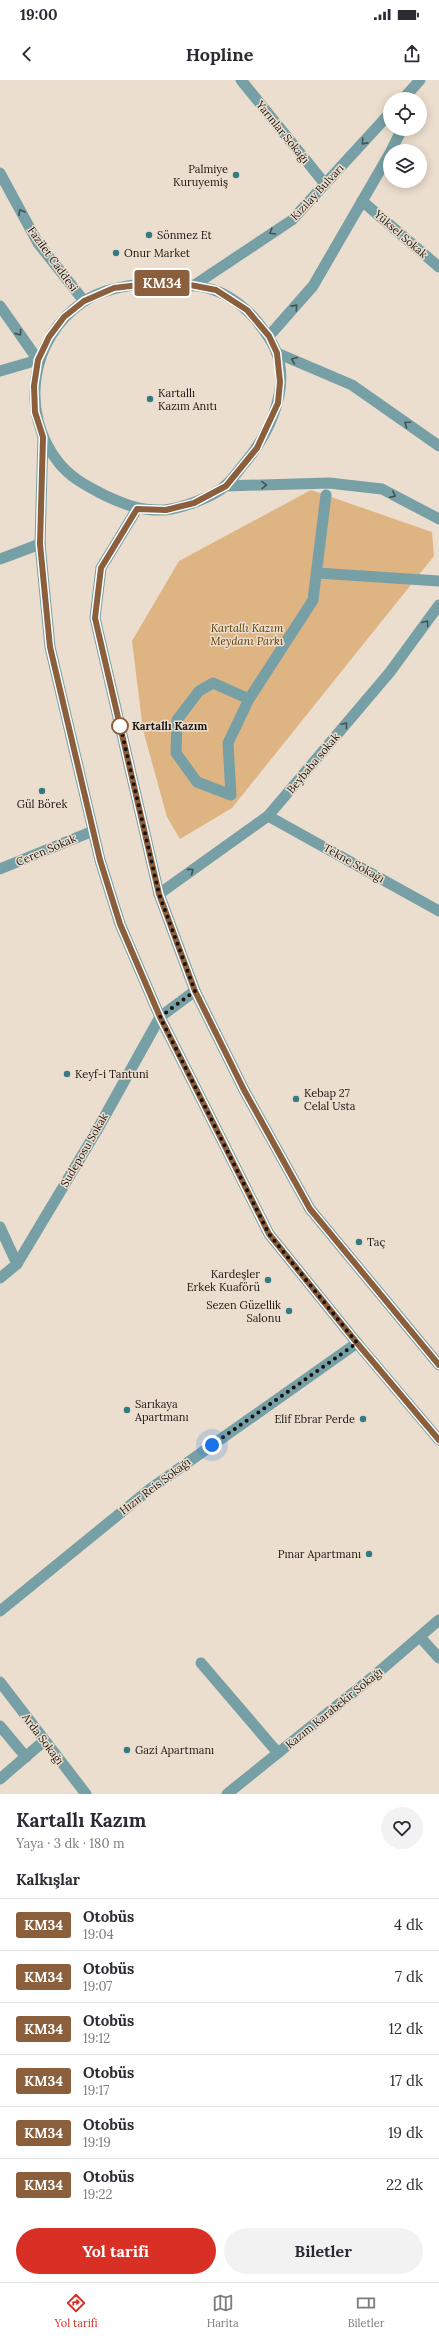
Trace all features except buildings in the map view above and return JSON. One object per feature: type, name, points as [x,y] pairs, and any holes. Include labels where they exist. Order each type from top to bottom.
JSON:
[{"type":"street","name":"Yarınlar Sokağı","points":[[241,80],[325,184]]},
{"type":"street","points":[[409,92],[421,80]]},
{"type":"street","points":[[417,92],[421,80]]},
{"type":"street","name":"Kızılay Bulvarı","points":[[193,286],[292,220],[383,121]]},
{"type":"street","points":[[269,336],[313,286],[383,166]]},
{"type":"street","name":"Fazilet Caddesi","points":[[0,173],[38,243],[84,301]]},
{"type":"street","name":"Yüksel Sokak","points":[[362,201],[439,267]]},
{"type":"street","points":[[154,283],[180,283],[193,286],[216,290],[247,310],[269,336],[277,353],[280,382],[278,403],[257,448],[226,486],[194,503],[166,510],[137,509],[82,484],[59,463],[43,437],[35,412],[34,386],[38,360],[49,337],[64,317],[84,301],[114,288],[154,283]]},
{"type":"street","points":[[0,306],[38,360]]},
{"type":"street","points":[[277,353],[352,385],[439,446]]},
{"type":"street","points":[[0,371],[38,360]]},
{"type":"street","points":[[43,437],[40,544],[50,647],[93,830],[120,924],[160,1017],[269,1234],[357,1343],[439,1440]]},
{"type":"street","points":[[226,486],[329,483],[382,489],[439,519]]},
{"type":"street","points":[[249,699],[213,683],[199,691],[177,720],[176,753],[197,782],[231,795],[228,743],[249,699],[313,600],[326,495]]},
{"type":"street","points":[[137,509],[101,568],[95,618],[159,894],[195,991],[244,1090],[310,1209],[439,1365]]},
{"type":"street","points":[[0,559],[40,544]]},
{"type":"street","points":[[316,573],[439,581]]},
{"type":"street","name":"Beybaba sokak","points":[[159,894],[268,816],[390,672],[439,605]]},
{"type":"street","name":"Tekne Sokağı","points":[[268,816],[439,910]]},
{"type":"street","name":"Ceren Sokak","points":[[0,869],[93,830]]},
{"type":"street","points":[[160,1017],[195,991]]},
{"type":"street","name":"Sudeposu Sokak","points":[[0,1278],[17,1264],[96,1132],[160,1017]]},
{"type":"street","points":[[0,1227],[17,1264]]},
{"type":"street","name":"Hızır Reis Sokağı","points":[[0,1610],[150,1489],[357,1343]]},
{"type":"street","name":"Kazım Karabekir Sokağı","points":[[227,1794],[439,1620]]},
{"type":"street","points":[[420,1637],[439,1658]]},
{"type":"street","points":[[201,1663],[278,1753]]},
{"type":"street","name":"Arda Sokağı","points":[[0,1682],[86,1794]]},
{"type":"street","points":[[0,1726],[26,1757]]},
{"type":"street","points":[[0,1779],[44,1741]]},
{"type":"green space","name":"Kartallı Kazım Meydanı Parkı","points":[[311,490],[432,532],[434,556],[232,808],[180,839],[167,817],[143,730],[132,641],[179,561]]},
{"type":"bus line","name":"KM34","points":[[439,1365],[310,1209],[244,1090],[195,991],[159,894],[95,618],[101,568],[137,509],[166,510],[194,503],[226,486],[257,448],[278,403],[280,382],[277,353],[269,336],[247,310],[216,290],[180,283],[147,284],[114,288],[84,301],[64,317],[49,337],[38,360],[34,386],[35,412],[43,437],[40,544],[50,647],[100,860],[120,924],[160,1017],[269,1234],[357,1343],[439,1440]]},
{"type":"place","name":"Palmiye Kuruyemiş","points":[[236,175]]},
{"type":"place","name":"Sönmez Et","points":[[149,235]]},
{"type":"place","name":"Onur Market","points":[[116,253]]},
{"type":"place","name":"Kartallı Kazım Anıtı","points":[[150,399]]},
{"type":"place","name":"Kartallı Kazım","points":[[120,726]]},
{"type":"place","name":"Gül Börek","points":[[42,791]]},
{"type":"place","name":"Keyf-i Tantuni","points":[[67,1074]]},
{"type":"place","name":"Kebap 27 Celal Usta","points":[[296,1099]]},
{"type":"place","name":"Taç","points":[[359,1242]]},
{"type":"place","name":"Kardeşler Erkek Kuaförü","points":[[268,1280]]},
{"type":"place","name":"Sezen Güzellik Salonu","points":[[289,1311]]},
{"type":"place","name":"Sarıkaya Apartmanı","points":[[127,1410]]},
{"type":"place","name":"Elif Ebrar Perde","points":[[363,1419]]},
{"type":"place","name":"Pınar Apartmanı","points":[[369,1554]]},
{"type":"place","name":"Gazi Apartmanı","points":[[127,1750]]},
{"type":"route","points":[[120,726],[119,720],[159,894],[195,991],[160,1017],[269,1234],[357,1343],[212,1445]]}]
